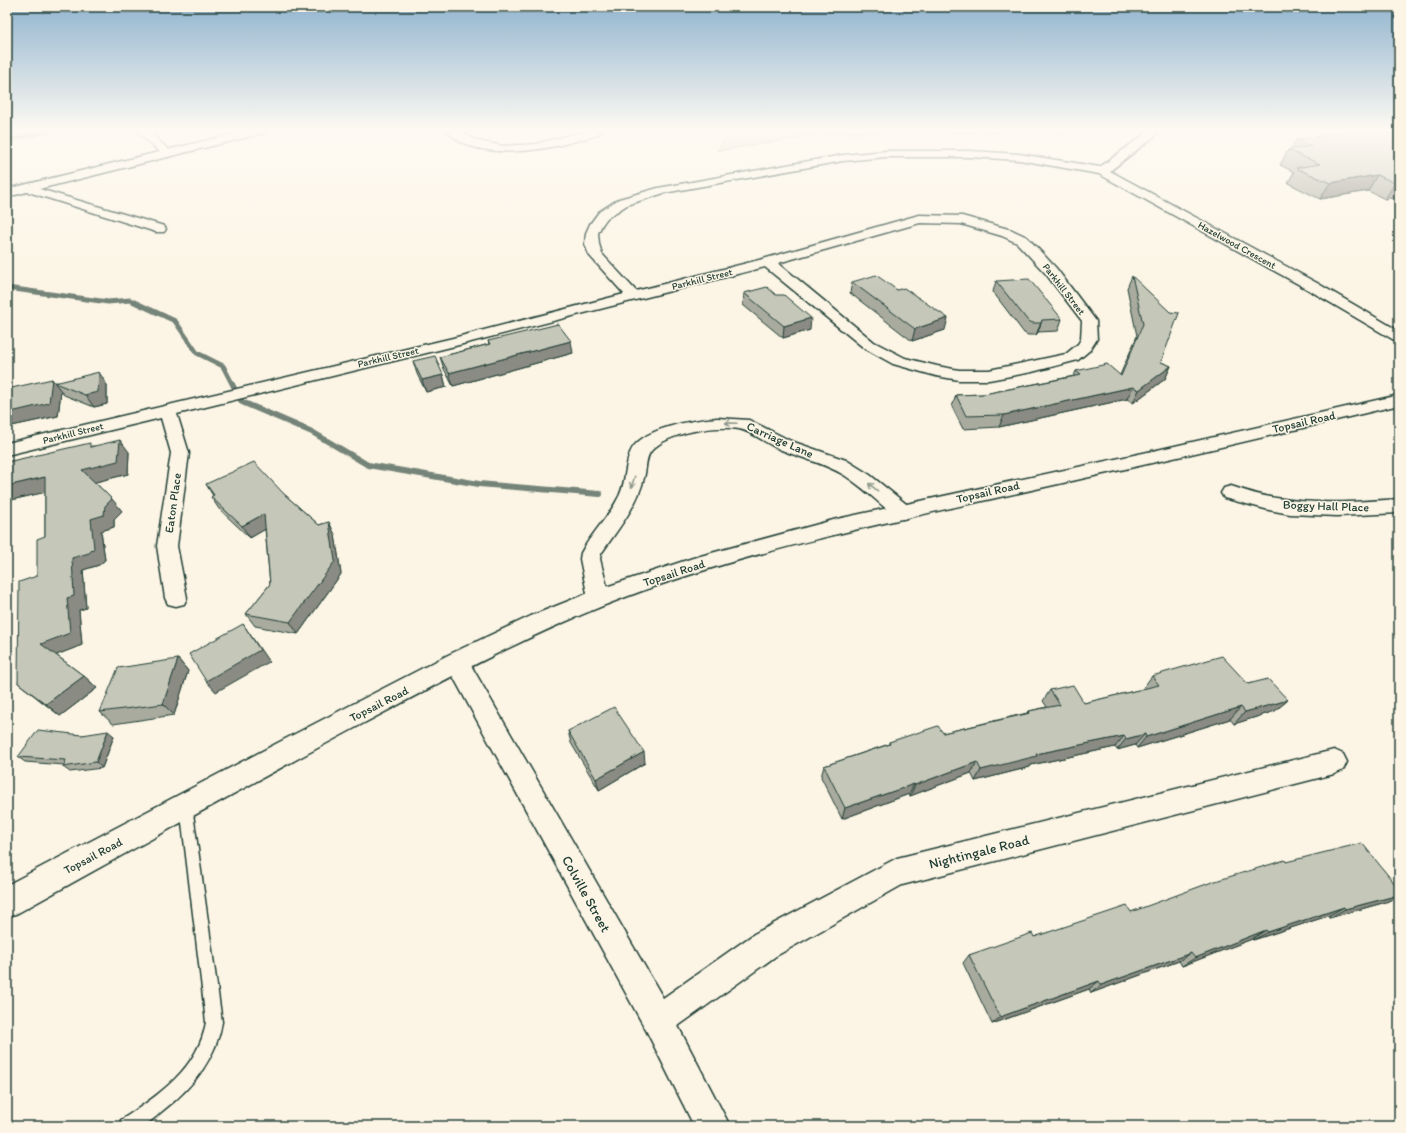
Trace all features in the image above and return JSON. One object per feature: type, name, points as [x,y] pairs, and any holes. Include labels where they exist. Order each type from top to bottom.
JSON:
[{"type":"main road","points":[[7,193],[43,184]]},
{"type":"main road","name":"Topsail Road","points":[[7,902],[298,745],[457,662],[538,623],[599,598],[693,566],[837,526],[1399,400]]},
{"type":"street","name":"Hazelwood Crescent","points":[[633,296],[596,255],[592,244],[592,234],[596,224],[603,215],[623,202],[662,190],[697,184]]},
{"type":"street","name":"Hazelwood Crescent","points":[[1126,184],[1298,278],[1399,337]]},
{"type":"street","points":[[26,188],[160,229]]},
{"type":"street","name":"Parkhill Street","points":[[7,449],[454,342],[768,262],[919,219],[946,219],[973,223],[1007,233],[1022,240],[1051,271],[1089,321],[1089,339],[1084,347],[1072,357],[1032,367],[989,375],[959,375],[936,371],[899,361],[869,346],[768,262]]},
{"type":"street","name":"Eaton Place","points":[[167,410],[180,453],[166,546],[176,598]]},
{"type":"street","name":"Carriage Lane","points":[[599,598],[590,553],[627,501],[635,478],[639,453],[647,444],[657,438],[697,425],[717,423],[743,424],[785,445],[851,470],[903,512]]},
{"type":"street","name":"Boggy Hall Place","points":[[1231,493],[1275,505],[1375,508],[1399,506]]},
{"type":"street","name":"Colville Street","points":[[457,662],[658,1021],[713,1126]]},
{"type":"street","name":"Nightingale Road","points":[[658,1021],[765,945],[897,872],[1334,762]]},
{"type":"lane","points":[[127,1126],[164,1101],[184,1083],[198,1064],[210,1042],[214,1022],[186,806]]},
{"type":"building","points":[[876,275],[897,290],[904,288],[948,318],[915,329],[852,282]]},
{"type":"building","points":[[1132,276],[1170,312],[1179,313],[1161,362],[1171,366],[1139,390],[1133,387],[1004,415],[966,416],[956,395],[984,394],[1081,375],[1076,371],[1107,364],[1121,376],[1143,324]]},
{"type":"building","points":[[1029,279],[1062,319],[1042,320],[1041,323],[1033,323],[1028,321],[996,281]]},
{"type":"building","points":[[767,287],[776,295],[784,295],[811,318],[784,326],[744,293]]},
{"type":"building","points":[[558,324],[571,341],[449,373],[440,357],[490,344],[488,341]]},
{"type":"building","points":[[435,356],[443,375],[422,380],[413,361]]},
{"type":"building","points":[[99,372],[98,392],[85,395],[55,383]]},
{"type":"building","points":[[52,379],[49,403],[7,413],[7,389]]},
{"type":"building","points":[[120,440],[118,461],[82,470],[112,499],[105,506],[104,515],[91,519],[94,548],[89,553],[72,558],[74,596],[67,598],[70,633],[41,644],[84,676],[46,704],[18,683],[19,582],[37,576],[37,539],[45,536],[45,477],[7,486],[7,462],[90,443],[90,447]]},
{"type":"building","points":[[254,462],[284,494],[319,525],[329,522],[335,561],[290,622],[246,614],[270,584],[264,514],[242,526],[211,497],[214,495],[206,484]]},
{"type":"building","points":[[243,624],[260,650],[206,681],[189,654]]},
{"type":"building","points":[[1222,656],[1248,684],[1268,679],[1288,700],[1245,712],[1241,707],[1146,737],[1145,734],[1126,739],[1124,736],[1036,754],[1037,756],[981,770],[977,762],[915,785],[914,784],[845,808],[824,766],[938,726],[943,733],[1030,713],[1029,711],[1060,705],[1050,690],[1073,685],[1084,703],[1159,685],[1152,676]]},
{"type":"building","points":[[178,659],[163,704],[100,712],[118,668]]},
{"type":"building","points":[[614,707],[644,752],[596,779],[568,731]]},
{"type":"building","points":[[38,730],[82,735],[108,731],[96,762],[63,767],[66,760],[18,757]]},
{"type":"building","points":[[1362,843],[1399,889],[1399,895],[1345,909],[1344,907],[1268,932],[1266,930],[1195,958],[1191,953],[1101,985],[1099,981],[1000,1017],[969,955],[1032,933],[1034,937],[1127,906],[1131,912],[1212,882],[1285,860],[1286,862]]},
{"type":"waterway","points":[[7,288],[108,302],[130,300],[175,321],[197,353],[223,366],[238,395]]},
{"type":"waterway","points":[[238,394],[242,402],[312,432],[368,465],[479,484],[600,494]]}]
